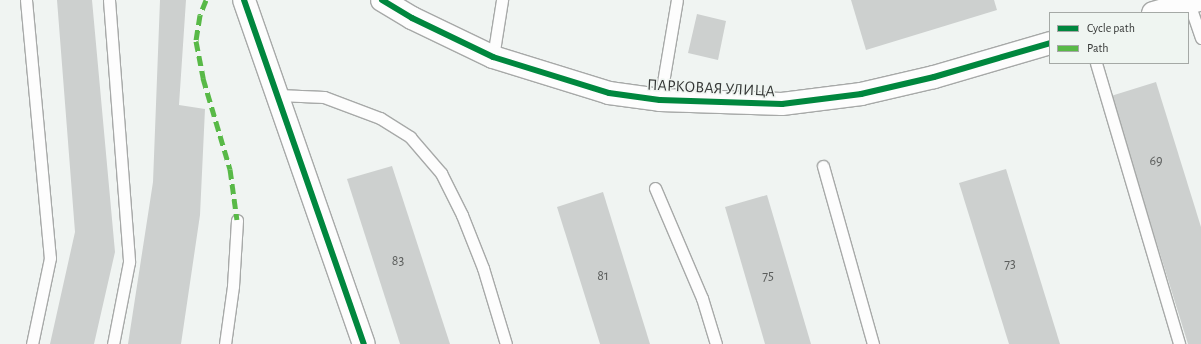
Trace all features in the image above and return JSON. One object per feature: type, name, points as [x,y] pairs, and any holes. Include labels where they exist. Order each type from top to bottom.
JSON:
[{"type":"street","points":[[244,0],[364,344]]},
{"type":"street","name":"ПАРКОВАЯ УЛИЦА","points":[[382,0],[412,18],[493,57],[609,93],[660,100],[782,104],[861,94],[934,77],[1049,43]]},
{"type":"street","points":[[1156,12],[1194,1]]},
{"type":"lane","points":[[26,0],[50,258],[32,344]]},
{"type":"lane","points":[[109,0],[129,262],[113,344]]},
{"type":"lane","points":[[493,57],[502,0]]},
{"type":"lane","points":[[660,100],[677,0]]},
{"type":"lane","points":[[1194,1],[1201,38]]},
{"type":"lane","points":[[1096,64],[1179,344]]},
{"type":"lane","points":[[278,95],[324,97],[380,118],[410,137],[441,173],[462,215],[483,268],[506,344]]},
{"type":"lane","points":[[823,166],[873,344]]},
{"type":"lane","points":[[654,188],[702,298],[716,344]]},
{"type":"lane","points":[[225,344],[233,286],[237,220]]},
{"type":"building","points":[[57,0],[92,0],[115,252],[94,344],[50,344],[75,232]]},
{"type":"building","points":[[160,0],[186,0],[179,105],[205,109],[200,215],[181,344],[128,344],[153,182]]},
{"type":"building","points":[[851,0],[994,0],[997,10],[866,50]]},
{"type":"building","points":[[697,14],[726,21],[718,60],[688,53]]},
{"type":"building","points":[[1156,82],[1201,227],[1201,344],[1188,344],[1111,96]]},
{"type":"building","points":[[392,166],[450,344],[400,344],[347,179]]},
{"type":"building","points":[[1006,169],[1060,344],[1009,344],[959,183]]},
{"type":"building","points":[[603,192],[650,344],[600,344],[557,207]]},
{"type":"building","points":[[767,195],[811,344],[765,344],[725,207]]},
{"type":"marked path","points":[[206,0],[200,15],[196,41],[203,78],[230,169],[237,220]]},
{"type":"cycle path","points":[[244,0],[364,344]]},
{"type":"cycle path","points":[[382,0],[412,18],[493,57],[609,93],[660,100],[782,104],[861,94],[934,77],[1049,43]]}]
